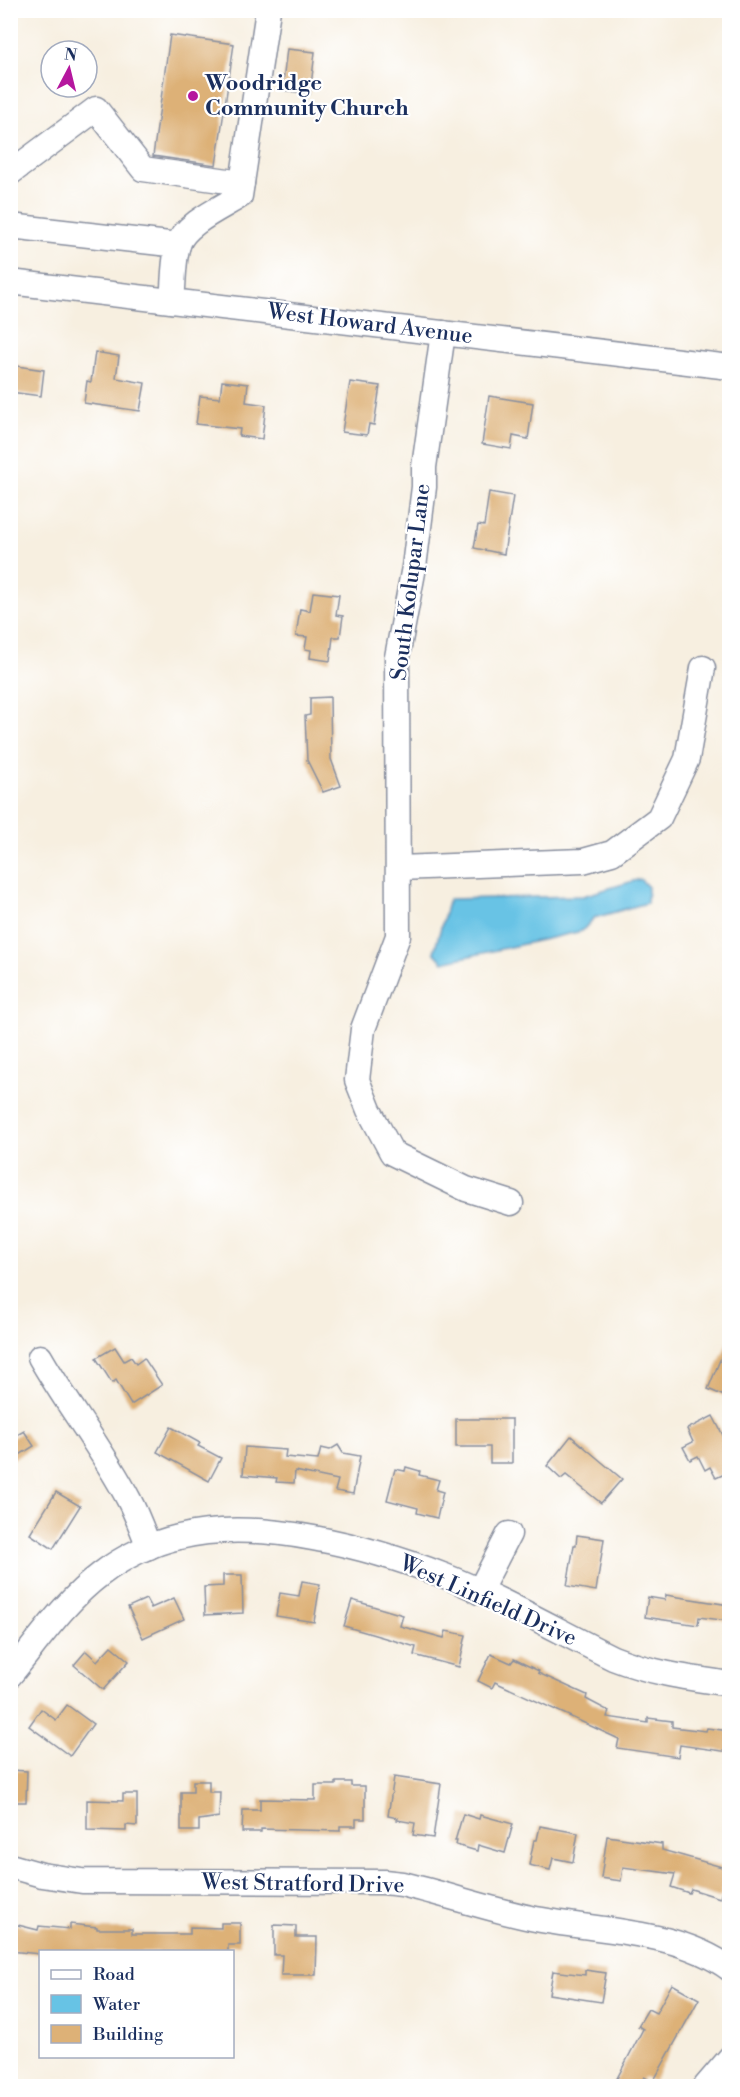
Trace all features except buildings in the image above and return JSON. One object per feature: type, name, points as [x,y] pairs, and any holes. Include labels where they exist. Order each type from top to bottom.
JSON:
[{"type":"street","points":[[172,301],[178,245],[182,236],[192,226],[240,196],[268,10]]},
{"type":"street","points":[[10,173],[96,109],[143,169],[242,183]]},
{"type":"street","points":[[10,226],[178,245]]},
{"type":"street","name":"West Howard Avenue","points":[[10,282],[729,367]]},
{"type":"street","name":"South Kolupar Lane","points":[[443,333],[424,466],[424,487],[414,567],[397,657],[398,936],[363,1029],[357,1080],[369,1110],[392,1153],[466,1189],[511,1203]]},
{"type":"street","points":[[399,868],[583,861],[612,853],[659,818],[687,759],[703,668]]},
{"type":"street","points":[[40,1357],[60,1392],[116,1477],[130,1502],[149,1547]]},
{"type":"street","name":"West Linfield Drive","points":[[10,1675],[66,1605],[108,1569],[149,1547],[179,1537],[208,1532],[234,1531],[306,1538],[392,1557],[447,1577],[638,1668],[729,1684]]},
{"type":"street","points":[[479,1592],[508,1534]]},
{"type":"street","name":"West Stratford Drive","points":[[10,1866],[42,1875],[82,1881],[402,1884],[530,1918],[667,1940],[708,1954],[729,1969]]},
{"type":"street","points":[[706,2086],[729,2058]]},
{"type":"water","points":[[640,879],[648,887],[647,903],[594,918],[582,931],[443,962],[434,952],[449,899],[583,896]]},
{"type":"place","name":"Woodridge Community Church","points":[[193,96]]}]
